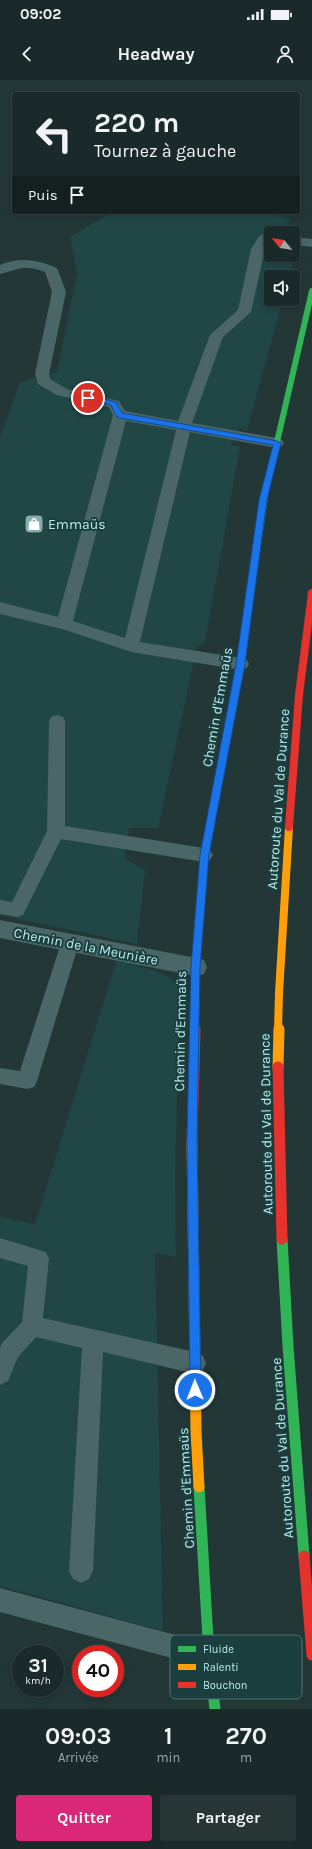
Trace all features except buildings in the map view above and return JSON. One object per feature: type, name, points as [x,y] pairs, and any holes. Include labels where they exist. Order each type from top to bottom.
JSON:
[{"type":"main road","name":"Chemin d'Emmaüs","points":[[208,1635],[196,1431],[192,1140],[196,967],[204,855],[240,664],[263,500],[312,291]]},
{"type":"main road","name":"Autoroute du Val de Durance","points":[[312,593],[299,699],[290,809],[278,1033],[280,1159],[285,1304],[312,1655]]},
{"type":"main road","name":"Chemin d'Emmaüs","points":[[214,1699],[215,1709]]},
{"type":"street","name":"Chemin de la Meunière","points":[[0,929],[196,967]]},
{"type":"lane","points":[[131,646],[184,426],[217,335],[244,312],[258,249],[264,240]]},
{"type":"lane","points":[[300,242],[312,243]]},
{"type":"lane","points":[[0,270],[15,263],[33,263],[51,270],[59,292],[42,374],[43,381],[62,392],[114,404],[120,415],[64,624]]},
{"type":"lane","points":[[120,415],[277,443]]},
{"type":"lane","points":[[0,608],[64,624],[131,646],[240,664]]},
{"type":"lane","points":[[0,907],[17,910],[56,831],[57,721]]},
{"type":"lane","points":[[56,831],[204,855]]},
{"type":"lane","points":[[0,1076],[27,1081],[70,943]]},
{"type":"lane","points":[[0,1248],[39,1259],[32,1326],[10,1350],[0,1374]]},
{"type":"lane","points":[[32,1326],[195,1363]]},
{"type":"lane","points":[[81,1570],[94,1340]]},
{"type":"lane","points":[[0,1600],[170,1646]]},
{"type":"shaded area","points":[[109,214],[272,214],[290,218],[288,226],[264,226],[264,262],[293,262],[291,270],[264,270],[264,306],[281,306],[247,430],[239,428],[231,445],[240,447],[205,642],[196,647],[158,828],[129,828],[124,858],[145,870],[137,944],[0,915],[0,438],[20,382],[57,372],[77,273],[70,237]]},
{"type":"shaded area","points":[[117,959],[166,975],[175,982],[180,992],[175,1175],[176,1257],[155,1253],[163,1631],[0,1586],[0,1217],[35,1224]]},
{"type":"traffic: fast","points":[[252,579],[263,500],[312,291]]},
{"type":"traffic: fast","points":[[282,1239],[288,1346],[304,1556]]},
{"type":"traffic: fast","points":[[199,1487],[208,1635]]},
{"type":"traffic: fast","points":[[214,1699],[215,1709]]},
{"type":"traffic: slow","points":[[208,836],[241,664],[252,579]]},
{"type":"traffic: slow","points":[[278,1067],[279,993],[289,827]]},
{"type":"traffic: slow","points":[[192,1143],[196,1431],[199,1487]]},
{"type":"traffic: jam","points":[[289,827],[299,695],[312,593]]},
{"type":"traffic: jam","points":[[192,1143],[196,967],[204,855],[208,836]]},
{"type":"traffic: jam","points":[[278,1067],[282,1239]]},
{"type":"traffic: jam","points":[[304,1556],[312,1655]]},
{"type":"place","name":"Emmaüs","points":[[34,524]]},
{"type":"route","points":[[88,398],[114,404],[120,415],[277,443],[263,500],[240,664],[204,855],[196,967],[192,1140],[195,1390]]}]
